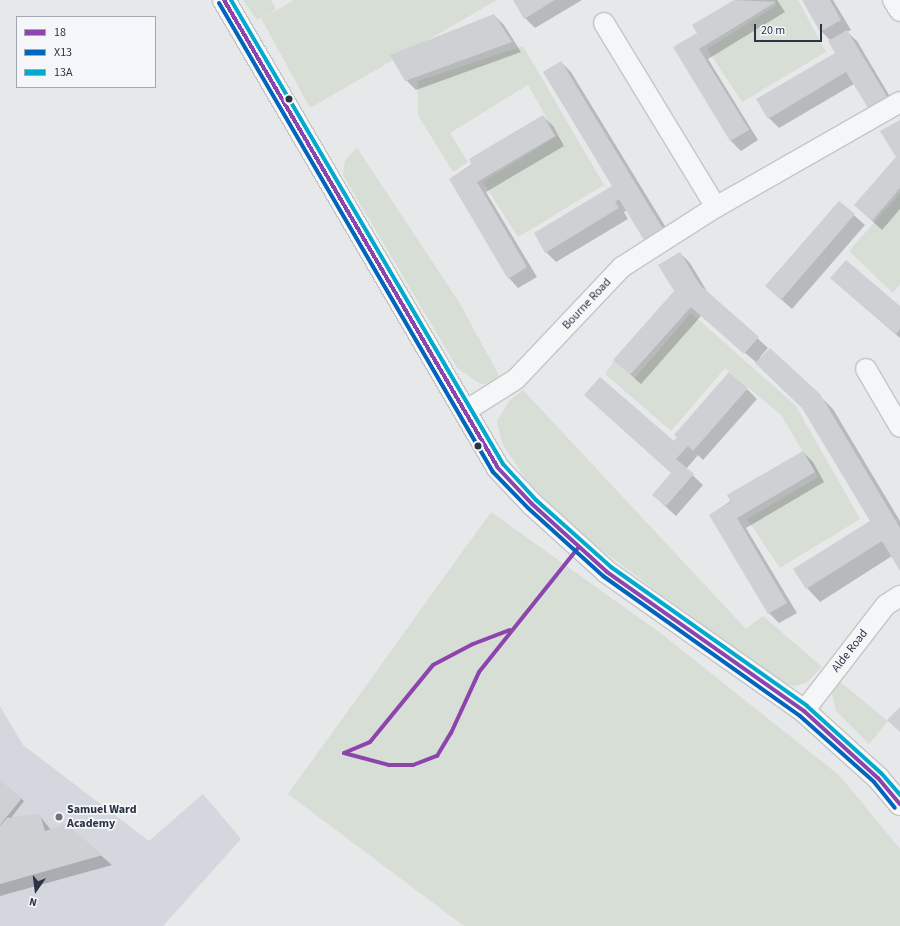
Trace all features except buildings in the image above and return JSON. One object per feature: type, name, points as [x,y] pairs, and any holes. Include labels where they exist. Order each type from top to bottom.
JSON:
[{"type":"street","points":[[224,0],[467,410],[498,468],[578,548],[607,572],[804,711],[878,778],[900,804]]},
{"type":"street","points":[[893,0],[900,11]]},
{"type":"street","points":[[604,23],[716,207]]},
{"type":"street","name":"Bourne Road","points":[[467,410],[516,379],[622,267],[716,207],[900,102]]},
{"type":"street","points":[[866,369],[900,427]]},
{"type":"street","name":"Alde Road","points":[[804,711],[886,605],[900,596]]},
{"type":"shaded area","points":[[243,0],[271,0],[276,9],[263,18],[294,0],[497,0],[310,108],[261,18],[257,20]]},
{"type":"shaded area","points":[[775,0],[798,0],[826,52],[742,102],[707,49],[777,5]]},
{"type":"shaded area","points":[[523,46],[604,185],[518,237],[483,182],[557,136],[528,85],[450,133],[468,162],[453,172],[418,115],[418,81]]},
{"type":"shaded area","points":[[357,148],[459,302],[501,379],[492,384],[481,384],[458,369],[343,175],[345,160]]},
{"type":"shaded area","points":[[900,193],[900,284],[893,293],[849,251]]},
{"type":"shaded area","points":[[691,313],[796,406],[860,519],[780,568],[747,519],[818,477],[781,415],[725,368],[671,431],[605,374],[614,361],[634,379]]},
{"type":"shaded area","points":[[523,390],[746,629],[763,616],[822,667],[806,683],[795,686],[778,682],[575,530],[525,478],[502,443],[497,421],[510,400]]},
{"type":"shaded area","points":[[491,512],[663,635],[840,776],[900,849],[900,926],[464,926],[288,794]]},
{"type":"shaded area","points":[[839,681],[888,721],[869,744],[836,711],[832,694]]},
{"type":"shaded area","name":"Samuel Ward Academy","points":[[0,706],[23,745],[149,841],[203,794],[241,839],[163,926],[0,926]]},
{"type":"transit line","name":"18","points":[[224,0],[498,468],[532,504],[607,572],[804,711],[878,778],[900,804]]},
{"type":"transit line","name":"13A","points":[[231,0],[503,464],[536,500],[611,567],[807,706],[882,774],[900,795]]},
{"type":"transit line","name":"X13","points":[[219,3],[493,472],[528,508],[603,576],[800,716],[874,782],[895,808]]},
{"type":"transit line","name":"18","points":[[344,753],[389,765],[413,765],[437,756],[451,733],[479,672],[578,548]]},
{"type":"transit line","name":"18","points":[[344,753],[370,742],[433,665],[473,644],[509,630]]},
{"type":"place","name":"Samuel Ward Academy","points":[[59,817]]}]
